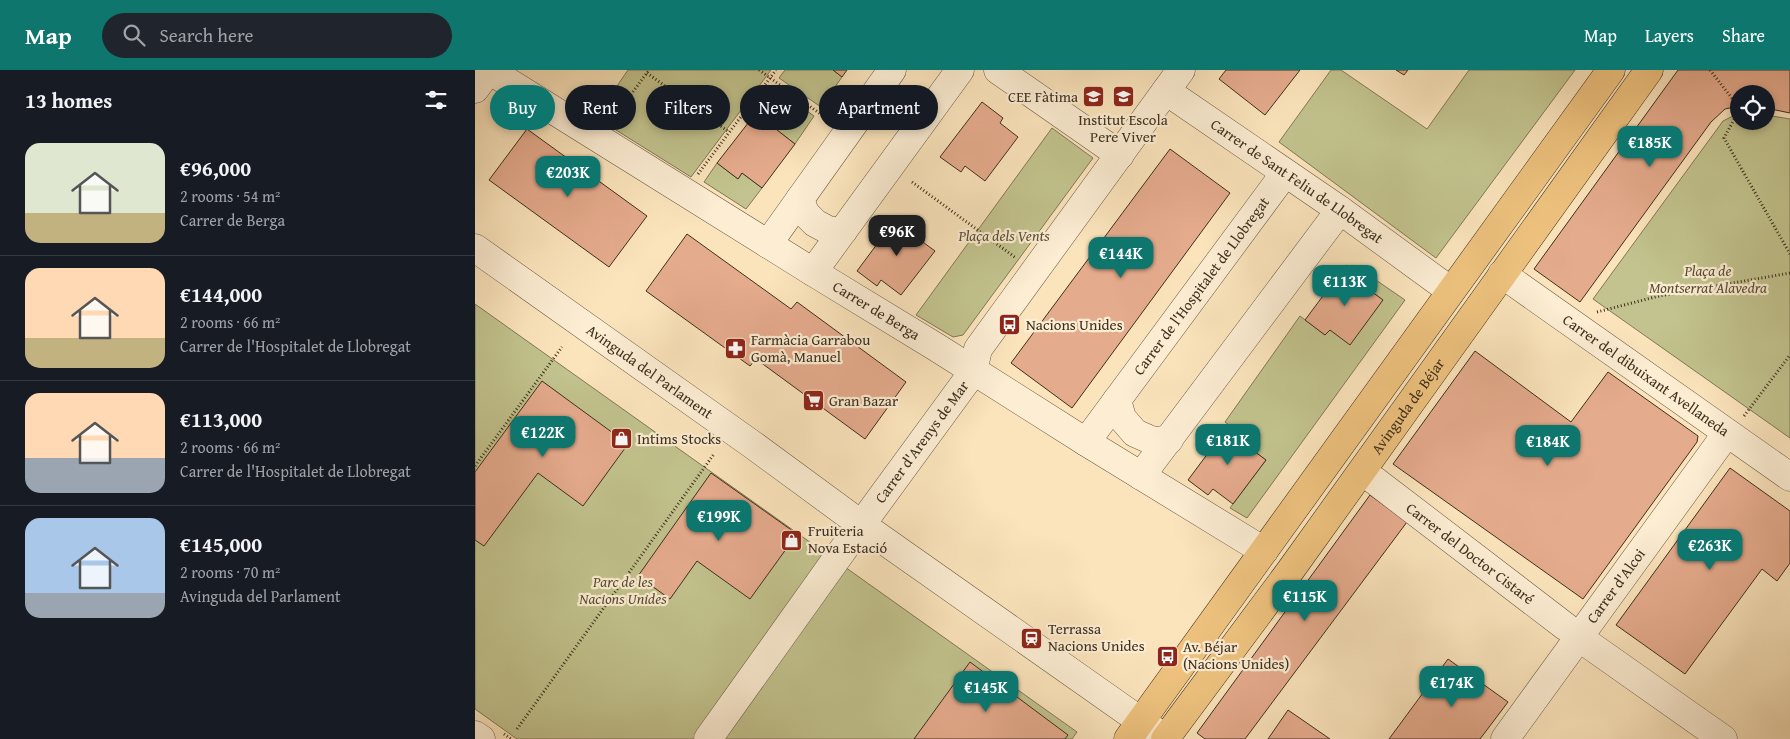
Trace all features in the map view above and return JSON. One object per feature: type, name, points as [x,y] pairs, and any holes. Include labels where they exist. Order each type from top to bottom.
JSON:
[{"type":"main road","points":[[1134,730],[1611,70]]},
{"type":"main road","name":"Avinguda de Béjar","points":[[1165,739],[1290,571],[1649,70]]},
{"type":"street","points":[[475,88],[489,70]]},
{"type":"street","name":"Carrer de Berga","points":[[489,70],[1264,551]]},
{"type":"street","points":[[768,244],[892,70]]},
{"type":"street","points":[[998,70],[1120,155]]},
{"type":"street","points":[[813,272],[949,75]]},
{"type":"street","name":"Carrer d'Arenys de Mar","points":[[708,739],[973,372],[978,349],[1174,81]]},
{"type":"street","name":"Carrer de Sant Feliu de Llobregat","points":[[1174,81],[1285,173],[1340,210],[1451,292]]},
{"type":"street","name":"Carrer de l'Hospitalet de Llobregat","points":[[1086,442],[1285,173]]},
{"type":"street","points":[[800,199],[805,213],[815,223],[831,232],[843,231]]},
{"type":"street","points":[[1141,476],[1340,210]]},
{"type":"street","name":"Avinguda del Parlament","points":[[475,248],[761,451],[861,525],[885,540],[1134,730],[1165,739]]},
{"type":"street","name":"Carrer del dibuixant Avellaneda","points":[[1502,274],[1734,426],[1790,477]]},
{"type":"street","points":[[1117,400],[1122,418],[1135,433],[1153,441],[1169,440]]},
{"type":"street","name":"Carrer d'Alcoi","points":[[1505,739],[1734,426]]},
{"type":"street","name":"Carrer del Doctor Cistaré","points":[[1374,480],[1566,627]]},
{"type":"street","points":[[751,679],[745,672],[742,661],[771,622]]},
{"type":"street","points":[[1591,646],[1723,739]]},
{"type":"street","points":[[475,735],[481,739]]},
{"type":"path","points":[[759,70],[819,113]]},
{"type":"path","points":[[695,178],[776,70]]},
{"type":"path","points":[[1710,70],[1738,106],[1737,114],[1724,138],[1790,254]]},
{"type":"path","points":[[599,138],[648,71],[729,133]]},
{"type":"path","points":[[912,182],[1021,261]]},
{"type":"path","points":[[1592,314],[1659,296],[1790,273]]},
{"type":"path","points":[[475,466],[562,347]]},
{"type":"path","points":[[1734,426],[1790,355]]},
{"type":"path","points":[[517,729],[714,454]]},
{"type":"green space","points":[[628,70],[771,70],[760,85],[740,85],[740,111],[730,125],[730,85],[646,85],[646,130],[726,130],[691,177],[616,130],[636,130],[636,85],[618,85]]},
{"type":"green space","points":[[785,70],[833,70],[842,77],[836,85],[819,85],[819,106],[809,99],[809,85],[789,85],[779,78]]},
{"type":"green space","points":[[1331,70],[1341,70],[1427,129],[1469,70],[1575,70],[1436,258],[1279,142]]},
{"type":"green space","points":[[809,112],[814,116],[809,123]]},
{"type":"green space","name":"Plaça de Montserrat Alavedra","points":[[1775,116],[1790,119],[1790,438],[1593,299],[1723,121],[1730,118],[1730,130],[1775,130]]},
{"type":"green space","name":"Plaça dels Vents","points":[[1052,128],[1093,158],[963,335],[953,337],[916,315]]},
{"type":"green space","points":[[777,130],[804,130],[795,144]]},
{"type":"green space","points":[[717,163],[738,179],[742,173],[762,188],[746,209],[704,182]]},
{"type":"green space","points":[[1354,265],[1405,300],[1247,518],[1230,508],[1266,460],[1247,446],[1251,441],[1225,422],[1300,316],[1325,335],[1330,330],[1383,300],[1364,286],[1367,281],[1351,269]]},
{"type":"green space","name":"Parc de les Nacions Unides","points":[[475,304],[1077,732],[1072,739],[517,739],[475,709]]},
{"type":"building","points":[[833,70],[847,70],[842,77]]},
{"type":"building","points":[[1226,70],[1300,70],[1265,115],[1219,79]]},
{"type":"building","points":[[1396,70],[1408,70],[1404,75]]},
{"type":"building","points":[[1678,70],[1790,70],[1790,113],[1775,110],[1775,85],[1730,85],[1730,108],[1725,109],[1711,122],[1580,302],[1534,269]]},
{"type":"building","points":[[982,102],[1003,118],[1000,123],[1018,137],[985,181],[965,166],[961,172],[940,157]]},
{"type":"building","points":[[526,130],[528,130],[647,216],[609,267],[489,180]]},
{"type":"building","points":[[743,130],[777,130],[795,144],[762,188],[742,173],[738,179],[717,163]]},
{"type":"building","points":[[1170,149],[1230,193],[1072,408],[1011,363]]},
{"type":"building","points":[[898,216],[919,232],[916,237],[935,251],[901,295],[881,280],[877,286],[857,271]]},
{"type":"building","points":[[687,234],[791,309],[797,302],[906,382],[865,439],[756,359],[750,366],[646,291]]},
{"type":"building","points":[[1346,265],[1367,281],[1364,286],[1383,300],[1350,345],[1330,330],[1325,335],[1305,320]]},
{"type":"building","points":[[1475,351],[1571,422],[1608,372],[1698,436],[1697,442],[1583,599],[1393,464]]},
{"type":"building","points":[[542,381],[628,444],[583,506],[538,473],[484,546],[475,540],[475,472]]},
{"type":"building","points":[[1229,425],[1251,441],[1247,446],[1266,460],[1233,504],[1213,489],[1208,495],[1188,480]]},
{"type":"building","points":[[1730,468],[1790,511],[1790,563],[1777,581],[1762,569],[1685,674],[1616,625]]},
{"type":"building","points":[[711,473],[797,534],[750,599],[697,561],[670,599],[638,576]]},
{"type":"building","points":[[1370,495],[1407,522],[1245,739],[1205,739],[1197,733]]},
{"type":"building","points":[[1448,659],[1508,702],[1480,739],[1389,739]]},
{"type":"building","points":[[970,662],[1068,735],[1065,739],[914,739]]},
{"type":"building","points":[[1288,710],[1330,739],[1268,739]]},
{"type":"place","name":"CEE Fàtima","points":[[1094,97]]},
{"type":"place","name":"Institut Escola Pere Viver","points":[[1123,97]]},
{"type":"place","name":"Nacions Unides","points":[[1010,325]]},
{"type":"place","name":"Farmàcia Garrabou Gomà, Manuel","points":[[735,349]]},
{"type":"place","name":"Gran Bazar","points":[[813,401]]},
{"type":"place","name":"Intims Stocks","points":[[621,439]]},
{"type":"place","name":"Fruiteria Nova Estació","points":[[792,540]]},
{"type":"place","name":"Terrassa Nacions Unides","points":[[1032,638]]},
{"type":"place","name":"Av. Béjar (Nacions Unides)","points":[[1167,656]]}]
